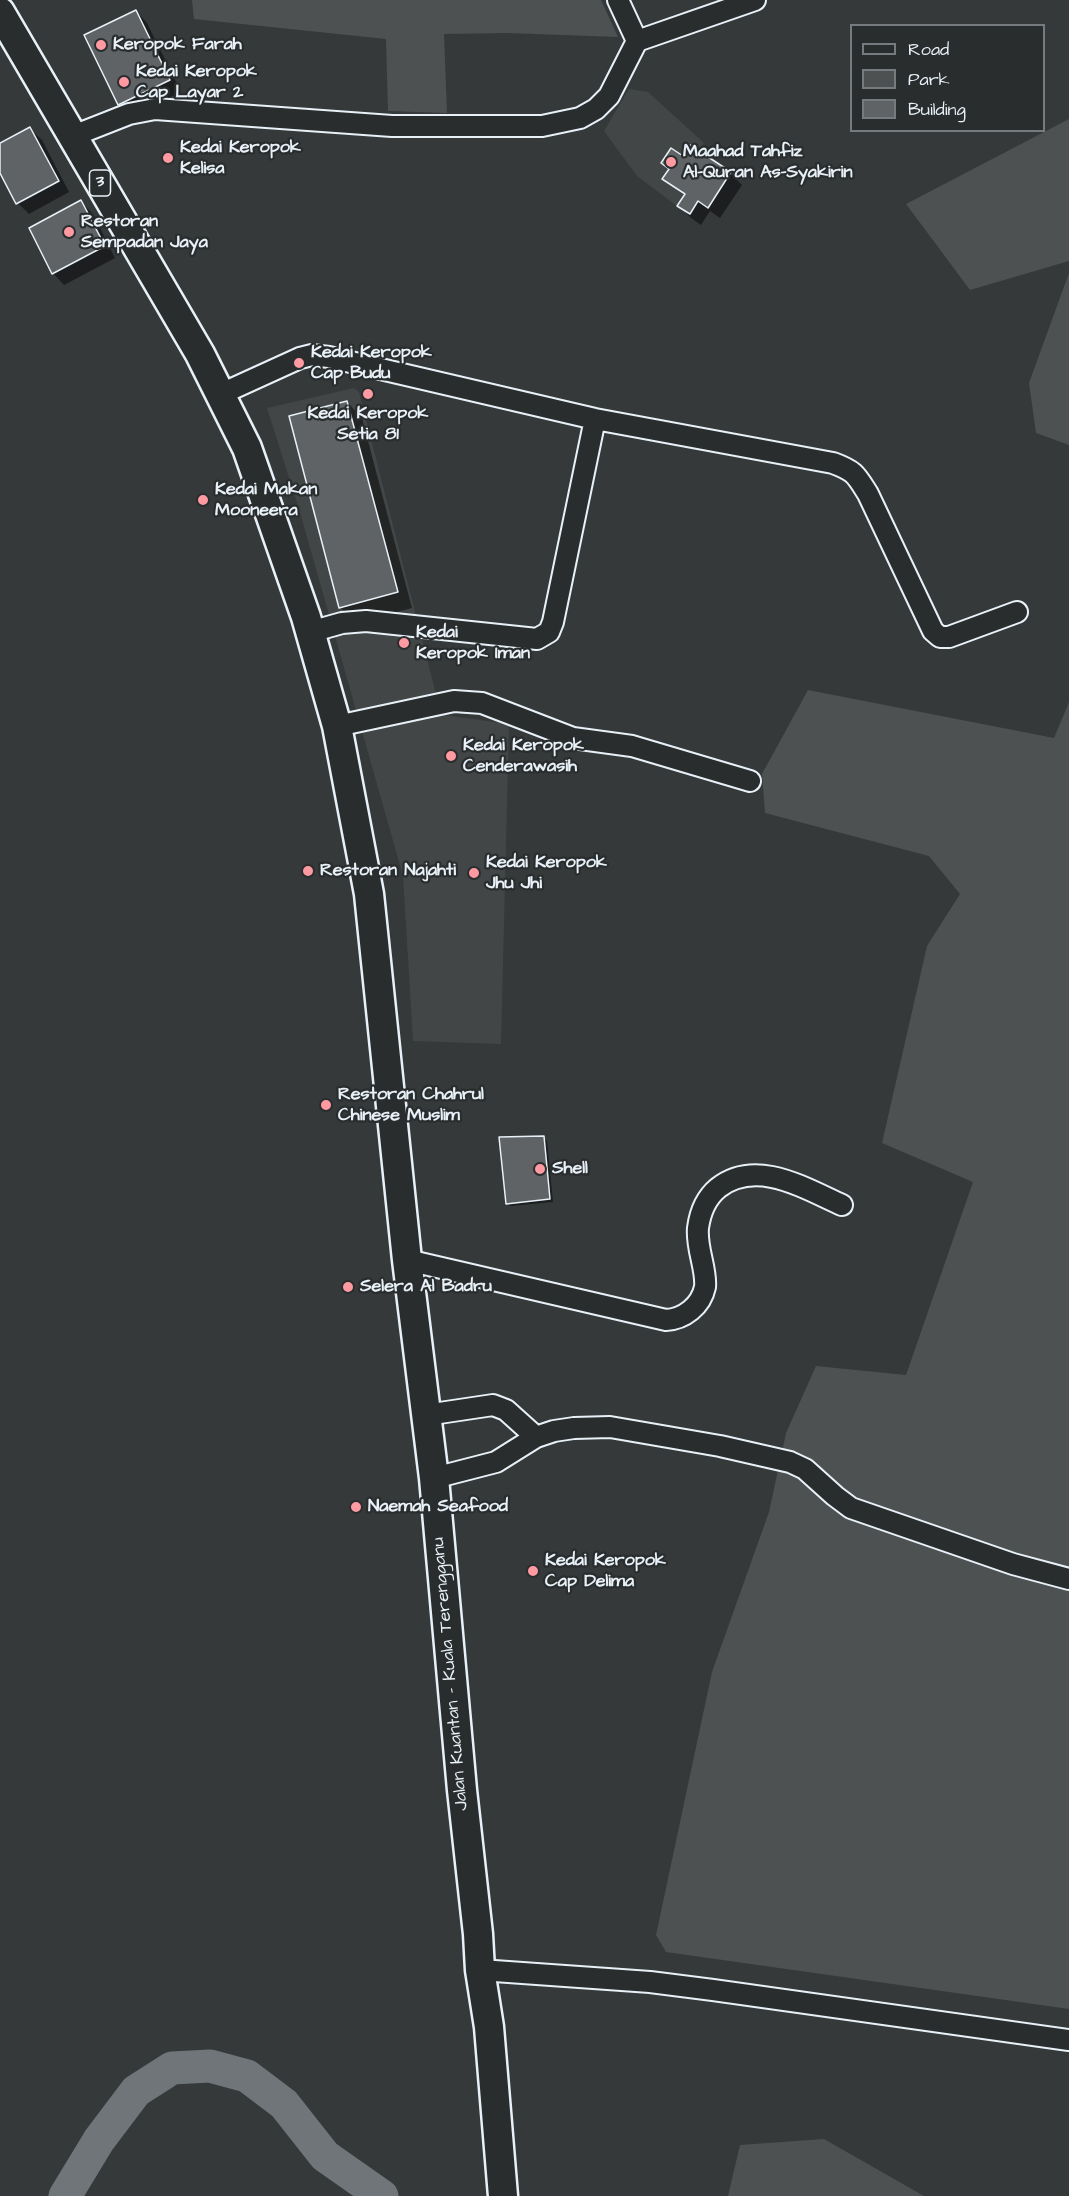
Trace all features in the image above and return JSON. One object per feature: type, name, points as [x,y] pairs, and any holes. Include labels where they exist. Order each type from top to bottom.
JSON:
[{"type":"highway","name":"Jalan Kuantan - Kuala Terengganu","points":[[0,12],[201,354],[247,448],[310,632],[337,726],[369,894],[407,1260],[434,1478],[462,1791],[480,1970],[489,2027],[503,2196]]},
{"type":"street","points":[[618,0],[637,41]]},
{"type":"street","points":[[73,136],[129,114],[155,109],[392,126],[525,128],[551,125],[580,118],[596,109],[609,96],[637,41],[755,0]]},
{"type":"street","points":[[221,394],[300,358],[321,356],[595,419],[833,463],[852,470],[868,494],[933,631],[940,637],[949,637],[1017,612]]},
{"type":"street","points":[[310,632],[342,623],[366,621],[537,639],[549,632],[595,419]]},
{"type":"street","points":[[337,726],[454,701],[482,703],[573,738],[632,746],[750,781]]},
{"type":"street","points":[[407,1260],[666,1320],[677,1319],[686,1314],[702,1295],[705,1278],[698,1248],[700,1216],[713,1192],[730,1178],[745,1174],[759,1174],[794,1184],[842,1205]]},
{"type":"street","points":[[426,1415],[493,1405],[506,1410],[536,1437]]},
{"type":"street","points":[[434,1478],[496,1462],[536,1437],[554,1431],[610,1427],[720,1446],[782,1460],[805,1469],[834,1496],[851,1508],[1013,1563],[1069,1579]]},
{"type":"street","points":[[480,1970],[650,1982],[1069,2040]]},
{"type":"shaded area","name":"Maahad Tahfiz Al-Quran As-Syakirin","points":[[629,89],[648,92],[704,143],[699,151],[731,172],[708,208],[698,201],[690,214],[677,206],[637,176],[604,131]]},
{"type":"shaded area","points":[[354,388],[359,392],[436,694],[444,715],[509,724],[501,1044],[413,1041],[403,876],[299,509],[267,408]]},
{"type":"green space","points":[[192,0],[601,0],[618,37],[507,33],[444,34],[447,113],[388,111],[386,39],[194,19]]},
{"type":"green space","points":[[1069,119],[1069,261],[970,290],[906,204]]},
{"type":"green space","points":[[1069,273],[1069,445],[1036,433],[1029,383]]},
{"type":"green space","points":[[808,690],[1054,738],[1069,702],[1069,2009],[666,1952],[656,1935],[712,1672],[769,1512],[786,1433],[816,1366],[906,1375],[973,1182],[882,1143],[927,946],[960,894],[929,856],[765,813],[762,774]]},
{"type":"green space","points":[[824,2139],[924,2196],[728,2196],[740,2145]]},
{"type":"building","points":[[136,10],[170,80],[118,105],[84,35]]},
{"type":"building","points":[[30,127],[59,181],[16,204],[0,173],[0,143]]},
{"type":"building","points":[[690,145],[731,172],[708,208],[698,201],[690,214],[677,206],[685,194],[662,179],[669,169],[661,163],[671,148],[683,156]]},
{"type":"building","points":[[81,200],[105,246],[52,274],[29,228]]},
{"type":"building","points":[[347,401],[398,592],[339,608],[289,416]]},
{"type":"building","points":[[544,1136],[550,1199],[506,1204],[499,1137]]},
{"type":"waterway","points":[[65,2196],[99,2140],[136,2091],[172,2068],[210,2066],[247,2076],[284,2104],[325,2156],[382,2196]]},
{"type":"place","name":"Keropok Farah","points":[[101,45]]},
{"type":"place","name":"Kedai Keropok Cap Layar 2","points":[[124,82]]},
{"type":"place","name":"Kedai Keropok Kelisa","points":[[168,158]]},
{"type":"place","name":"Maahad Tahfiz Al-Quran As-Syakirin","points":[[671,162]]},
{"type":"place","name":"Restoran Sempadan Jaya","points":[[69,232]]},
{"type":"place","name":"Kedai Keropok Cap Budu","points":[[299,363]]},
{"type":"place","name":"Kedai Keropok Setia 81","points":[[368,394]]},
{"type":"place","name":"Kedai Makan Mooneera","points":[[203,500]]},
{"type":"place","name":"Kedai Keropok Iman","points":[[404,643]]},
{"type":"place","name":"Kedai Keropok Cenderawasih","points":[[451,756]]},
{"type":"place","name":"Restoran Najahti","points":[[308,871]]},
{"type":"place","name":"Kedai Keropok Jhu Jhi","points":[[474,873]]},
{"type":"place","name":"Restoran Chahrul Chinese Muslim","points":[[326,1105]]},
{"type":"place","name":"Shell","points":[[540,1169]]},
{"type":"place","name":"Selera Al Badru","points":[[348,1287]]},
{"type":"place","name":"Naemah Seafood","points":[[356,1507]]},
{"type":"place","name":"Kedai Keropok Cap Delima","points":[[533,1571]]}]
